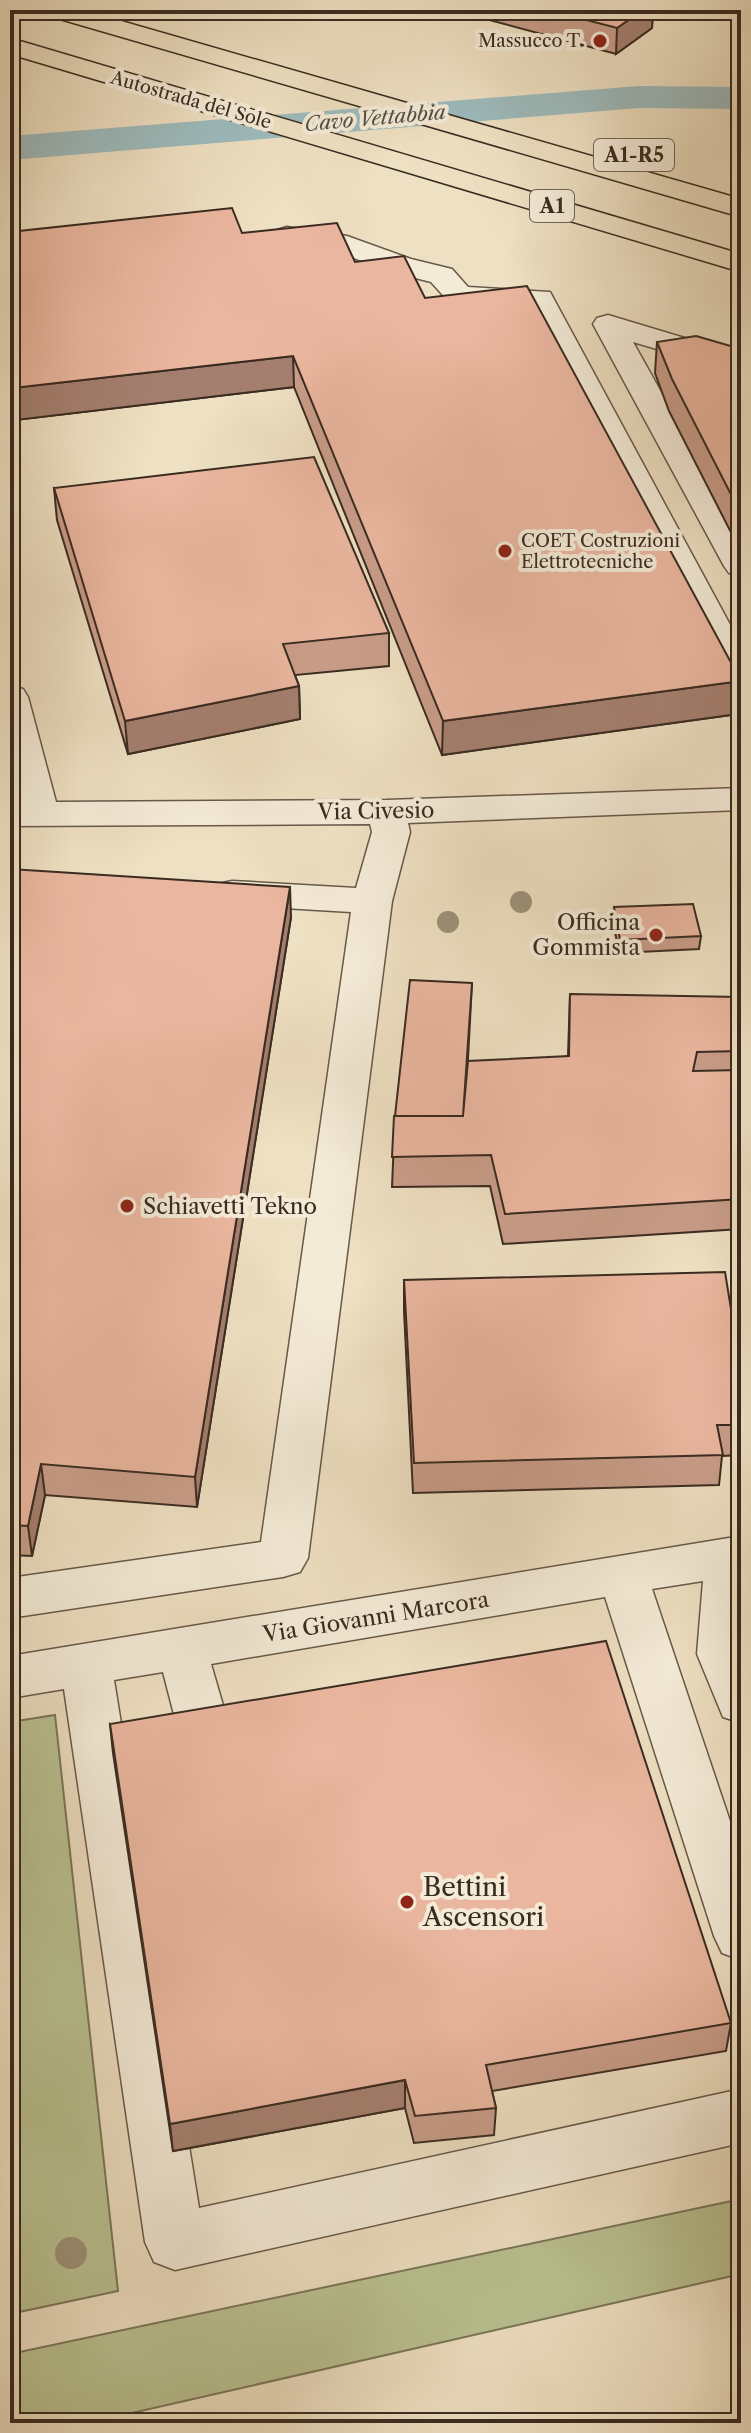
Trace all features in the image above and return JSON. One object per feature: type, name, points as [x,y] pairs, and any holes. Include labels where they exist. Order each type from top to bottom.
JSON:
[{"type":"highway","name":"A1","points":[[55,10],[741,208]]},
{"type":"highway","name":"Autostrada del Sole","points":[[10,46],[741,263]]},
{"type":"highway","name":"A1-R5","points":[[525,146],[596,146],[741,184]]},
{"type":"street","points":[[254,244],[284,236],[337,242],[402,266],[441,275],[460,296],[539,298],[741,678]]},
{"type":"street","points":[[741,365],[608,324],[741,566]]},
{"type":"street","points":[[10,697],[25,814]]},
{"type":"street","name":"Via Civesio","points":[[25,814],[387,812],[741,799]]},
{"type":"street","points":[[10,1598],[283,1558],[372,901],[391,832],[387,812]]},
{"type":"street","points":[[202,891],[372,901]]},
{"type":"street","points":[[735,1556],[722,1654],[741,1702]]},
{"type":"street","name":"Via Giovanni Marcora","points":[[10,1677],[735,1556]]},
{"type":"street","points":[[623,1576],[741,1936]]},
{"type":"street","points":[[181,1649],[198,1699],[203,1726]]},
{"type":"street","points":[[86,1665],[175,2242],[741,2116]]},
{"type":"green space","points":[[55,1715],[118,2291],[10,2314],[10,1722]]},
{"type":"green space","points":[[741,2199],[741,2274],[88,2423],[10,2423],[10,2354]]},
{"type":"building","points":[[548,10],[643,10],[617,28]]},
{"type":"building","name":"COET Costruzioni Elettrotecniche","points":[[232,208],[242,233],[337,223],[355,262],[404,256],[425,298],[527,286],[741,681],[443,721],[293,356],[13,388],[10,377],[10,232]]},
{"type":"building","points":[[696,336],[741,349],[741,514],[672,379],[657,342]]},
{"type":"building","points":[[314,457],[389,633],[283,644],[299,686],[125,721],[54,488]]},
{"type":"building","name":"Schiavetti Tekno","points":[[10,869],[290,887],[195,1477],[41,1464],[28,1526],[10,1525]]},
{"type":"building","points":[[693,904],[701,936],[620,940],[614,907]]},
{"type":"building","points":[[410,980],[472,983],[463,1116],[395,1116]]},
{"type":"building","points":[[570,994],[740,997],[741,1051],[697,1052],[693,1071],[741,1070],[741,1199],[505,1214],[491,1155],[392,1157],[394,1116],[463,1116],[468,1061],[569,1056]]},
{"type":"building","points":[[725,1272],[737,1346],[741,1346],[741,1425],[717,1425],[723,1455],[414,1463],[404,1280]]},
{"type":"building","name":"Bettini Ascensori","points":[[606,1641],[731,2023],[486,2065],[496,2108],[415,2116],[405,2080],[170,2124],[110,1724]]},
{"type":"waterway","name":"Cavo Vettabbia","points":[[10,148],[639,97],[741,98]]},
{"type":"place","name":"Massucco T.","points":[[600,41]]},
{"type":"place","name":"COET Costruzioni Elettrotecniche","points":[[505,551]]},
{"type":"place","name":"Officina Gommista","points":[[656,935]]},
{"type":"place","name":"Schiavetti Tekno","points":[[127,1206]]},
{"type":"place","name":"Bettini Ascensori","points":[[407,1902]]}]
